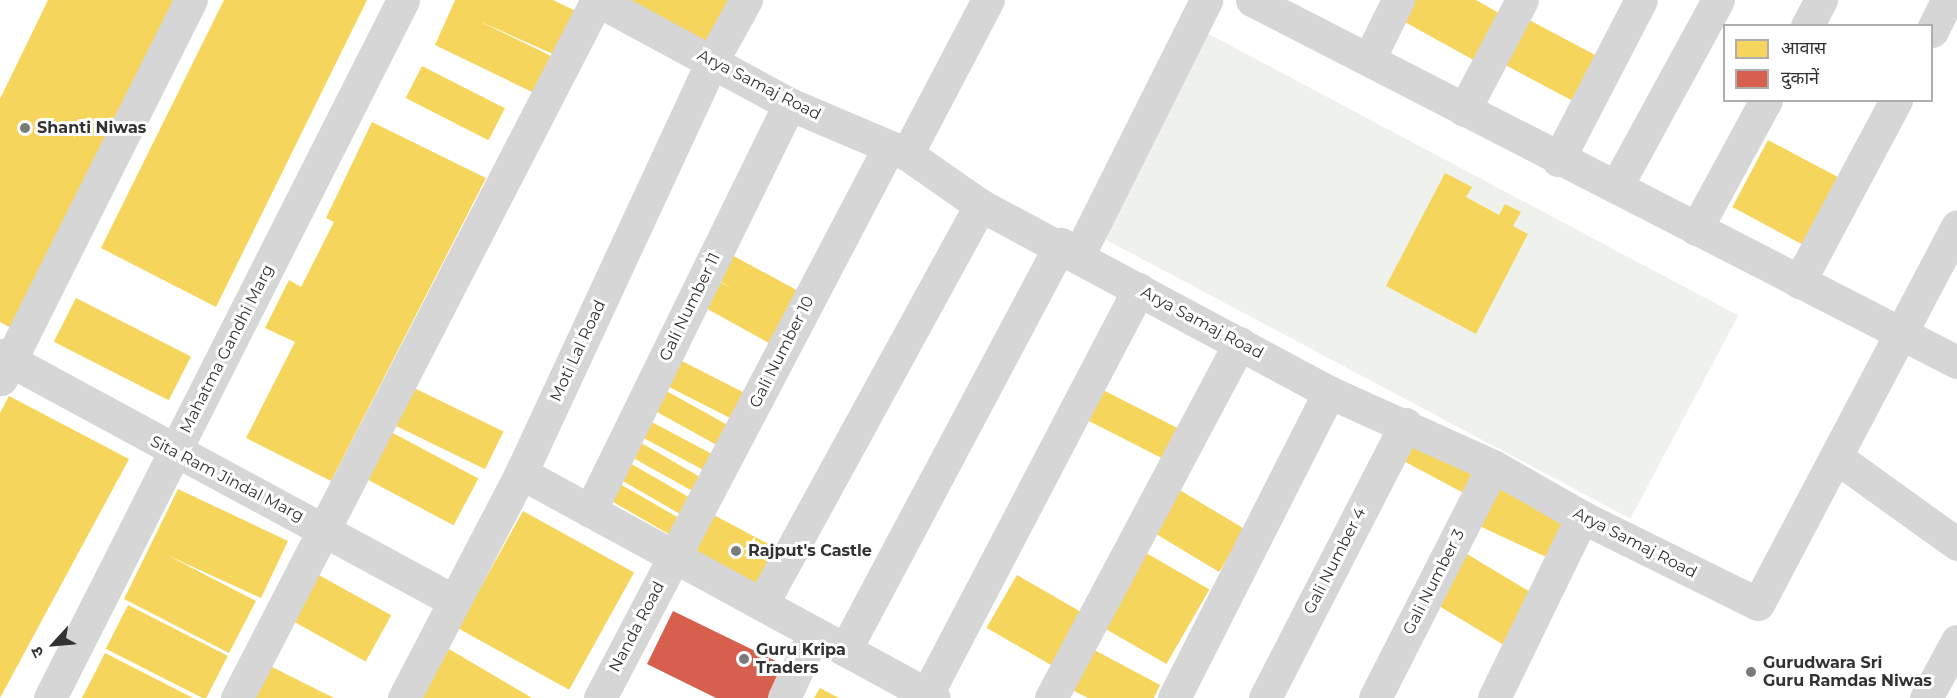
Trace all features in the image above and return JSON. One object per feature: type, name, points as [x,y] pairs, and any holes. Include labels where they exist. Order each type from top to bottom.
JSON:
[{"type":"street","points":[[3,365],[191,0]]},
{"type":"street","name":"Mahatma Gandhi Marg","points":[[50,698],[403,0]]},
{"type":"street","points":[[237,698],[326,530],[597,0]]},
{"type":"street","name":"Arya Samaj Road","points":[[597,0],[789,104],[898,150],[980,205],[1070,249],[1329,392],[1406,424],[1493,466],[1582,517],[1758,604],[1957,226]]},
{"type":"street","name":"Moti Lal Road","points":[[404,698],[521,473],[712,61],[746,0]]},
{"type":"street","name":"Gali Number 10","points":[[675,557],[898,150],[988,0]]},
{"type":"street","points":[[845,650],[1070,249],[1206,0]]},
{"type":"street","points":[[1370,57],[1398,0]]},
{"type":"street","points":[[1464,110],[1522,0]]},
{"type":"street","points":[[1558,160],[1641,0]]},
{"type":"street","points":[[1616,188],[1718,0]]},
{"type":"street","points":[[1809,24],[1821,0]]},
{"type":"street","points":[[1933,29],[1947,0]]},
{"type":"street","points":[[1272,5],[1558,160],[1957,362]]},
{"type":"street","points":[[1696,229],[1765,102]]},
{"type":"street","points":[[1799,282],[1895,102]]},
{"type":"street","name":"Gali Number 11","points":[[590,511],[789,104]]},
{"type":"street","points":[[762,604],[980,205]]},
{"type":"street","points":[[521,473],[930,696],[1139,289]]},
{"type":"street","points":[[1051,698],[1240,343]]},
{"type":"street","name":"Sita Ram Jindal Marg","points":[[3,365],[326,530],[454,601]]},
{"type":"street","points":[[1174,698],[1329,392]]},
{"type":"street","name":"Gali Number 4","points":[[1265,698],[1406,424]]},
{"type":"street","points":[[1836,457],[1957,544]]},
{"type":"street","name":"Gali Number 3","points":[[1375,698],[1493,466]]},
{"type":"street","points":[[1494,698],[1582,517]]},
{"type":"street","name":"Nanda Road","points":[[600,698],[675,557]]},
{"type":"street","points":[[784,698],[813,633]]},
{"type":"street","points":[[1926,698],[1957,641]]},
{"type":"shaded area","points":[[1205,32],[1738,316],[1630,519],[1097,235]]},
{"type":"building: आवास","points":[[48,0],[180,0],[15,330],[0,322],[0,99]]},
{"type":"building: आवास","points":[[224,0],[367,0],[216,307],[101,248]]},
{"type":"building: आवास","points":[[455,0],[553,0],[580,13],[555,55],[477,20],[551,56],[534,93],[435,45]]},
{"type":"building: आवास","points":[[616,0],[730,0],[705,47]]},
{"type":"building: आवास","points":[[1412,0],[1476,0],[1504,16],[1479,63],[1401,20]]},
{"type":"building: आवास","points":[[1520,15],[1601,58],[1577,103],[1496,60]]},
{"type":"building: आवास","points":[[422,66],[505,108],[489,140],[406,98]]},
{"type":"building: आवास","points":[[372,122],[486,178],[331,481],[246,438],[295,342],[265,328],[289,280],[301,287],[334,222],[326,218]]},
{"type":"building: आवास","points":[[1768,140],[1839,178],[1803,245],[1732,207]]},
{"type":"building: आवास","points":[[1445,173],[1472,187],[1466,197],[1499,215],[1505,204],[1521,212],[1513,226],[1528,234],[1476,334],[1386,286]]},
{"type":"building: आवास","points":[[730,254],[802,293],[776,347],[704,307],[717,281],[732,288],[717,280]]},
{"type":"building: आवास","points":[[76,298],[191,357],[169,400],[54,342]]},
{"type":"building: आवास","points":[[676,358],[749,395],[736,421],[663,384]]},
{"type":"building: आवास","points":[[410,386],[503,432],[485,469],[392,424]]},
{"type":"building: आवास","points":[[661,388],[734,429],[723,449],[650,408]]},
{"type":"building: आवास","points":[[1103,390],[1177,428],[1162,458],[1088,420]]},
{"type":"building: आवास","points":[[9,396],[129,459],[0,698],[0,413]]},
{"type":"building: आवास","points":[[648,420],[720,458],[711,474],[640,436]]},
{"type":"building: आवास","points":[[391,432],[478,478],[454,525],[366,479]]},
{"type":"building: आवास","points":[[1406,434],[1477,472],[1465,494],[1394,456]]},
{"type":"building: आवास","points":[[638,441],[707,481],[698,494],[626,454]]},
{"type":"building: आवास","points":[[628,462],[698,502],[689,519],[618,478]]},
{"type":"building: आवास","points":[[1493,476],[1574,514],[1552,560],[1471,522]]},
{"type":"building: आवास","points":[[620,484],[688,523],[678,539],[610,500]]},
{"type":"building: आवास","points":[[1173,486],[1245,529],[1219,572],[1147,529]]},
{"type":"building: आवास","points":[[178,489],[288,541],[261,598],[167,555],[256,601],[229,653],[124,599]]},
{"type":"building: आवास","points":[[523,511],[634,573],[569,690],[458,628]]},
{"type":"building: आवास","name":"Rajput's Castle","points":[[712,514],[781,551],[761,589],[692,552]]},
{"type":"building: आवास","points":[[1141,550],[1209,589],[1166,664],[1098,624]]},
{"type":"building: आवास","points":[[1462,551],[1539,597],[1509,648],[1432,602]]},
{"type":"building: आवास","points":[[317,574],[391,615],[366,662],[291,620]]},
{"type":"building: आवास","points":[[1017,575],[1091,618],[1060,670],[986,628]]},
{"type":"building: आवास","points":[[128,605],[228,656],[206,698],[203,698],[106,649]]},
{"type":"building: आवास","points":[[1085,645],[1160,685],[1154,698],[1088,698],[1064,686]]},
{"type":"building: आवास","points":[[449,649],[532,698],[421,698]]},
{"type":"building: आवास","points":[[105,653],[193,698],[82,698]]},
{"type":"building: आवास","points":[[262,662],[334,698],[244,698]]},
{"type":"building: आवास","points":[[820,688],[839,698],[814,698]]},
{"type":"building: दुकानें","points":[[673,611],[786,666],[771,698],[716,698],[647,664]]},
{"type":"place","name":"Shanti Niwas","points":[[25,128]]},
{"type":"place","name":"Rajput's Castle","points":[[736,551]]},
{"type":"place","name":"Guru Kripa Traders","points":[[744,659]]},
{"type":"place","name":"Gurudwara Sri Guru Ramdas Niwas","points":[[1751,672]]}]
